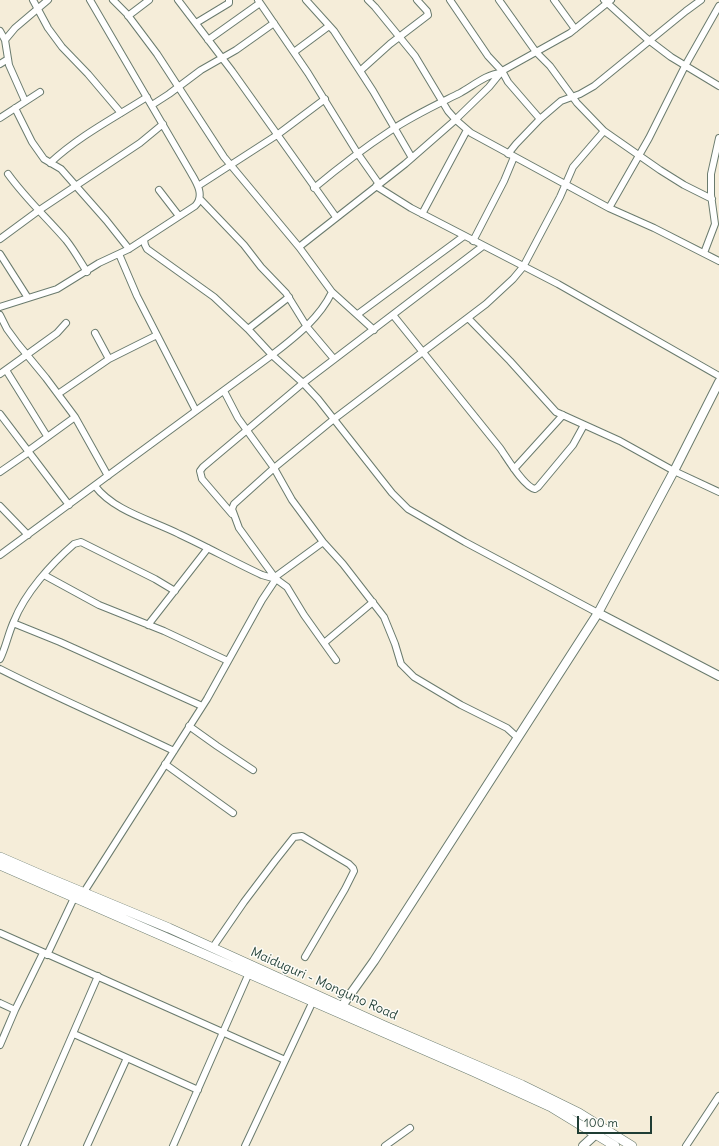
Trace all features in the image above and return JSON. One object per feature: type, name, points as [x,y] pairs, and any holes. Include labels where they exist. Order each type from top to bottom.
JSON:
[{"type":"main road","name":"Maiduguri - Monguno Road","points":[[0,856],[213,948],[522,1085],[579,1113],[615,1146]]},
{"type":"main road","name":"Maiduguri - Monguno Road","points":[[0,865],[472,1071],[632,1146]]},
{"type":"street","points":[[33,0],[48,28],[62,47],[88,74],[120,113]]},
{"type":"street","points":[[5,40],[15,28],[48,0]]},
{"type":"street","points":[[90,0],[198,186],[200,199],[244,245],[261,267],[289,297],[306,327],[334,359]]},
{"type":"street","points":[[113,0],[128,16],[157,54],[230,165],[299,247],[332,292],[374,330]]},
{"type":"street","points":[[128,16],[149,0]]},
{"type":"street","points":[[178,0],[336,217]]},
{"type":"street","points":[[196,23],[229,3],[229,0]]},
{"type":"street","points":[[306,0],[334,31],[395,128],[412,158]]},
{"type":"street","points":[[368,0],[415,56],[441,101],[456,120],[471,133],[609,208],[654,228],[719,261]]},
{"type":"street","points":[[360,72],[398,37],[428,14],[417,0]]},
{"type":"street","points":[[450,0],[488,56],[540,119]]},
{"type":"street","points":[[499,0],[536,52],[550,66],[572,97],[604,132],[684,185],[712,199]]},
{"type":"street","points":[[554,0],[575,29]]},
{"type":"street","points":[[474,241],[504,181],[511,155],[516,144],[540,119],[561,101],[594,86],[701,0]]},
{"type":"street","points":[[314,188],[395,128],[441,101],[460,93],[494,74],[502,72],[575,29],[608,1],[625,20],[650,41],[685,66],[719,86]]},
{"type":"street","points":[[208,40],[259,2],[325,99],[378,185],[422,214],[558,284],[719,376]]},
{"type":"street","points":[[609,208],[649,138],[685,66],[719,6]]},
{"type":"street","points":[[152,105],[201,70],[222,59],[274,24]]},
{"type":"street","points":[[294,52],[329,26]]},
{"type":"street","points":[[0,31],[5,40],[9,65],[25,101]]},
{"type":"street","points":[[0,64],[8,59]]},
{"type":"street","points":[[299,247],[412,158],[456,120],[502,72]]},
{"type":"street","points":[[0,118],[40,92]]},
{"type":"street","points":[[50,163],[89,132],[147,97]]},
{"type":"street","points":[[198,186],[277,135],[325,99]]},
{"type":"street","points":[[15,108],[32,142],[44,159],[61,169],[106,220],[129,249]]},
{"type":"street","points":[[0,239],[108,163],[140,143],[163,124]]},
{"type":"street","points":[[422,214],[467,130]]},
{"type":"street","points":[[336,660],[304,615],[287,587],[276,578],[238,528],[232,509],[234,504],[274,468],[334,419],[486,304],[513,279],[523,267],[566,185],[573,167],[604,132]]},
{"type":"street","points":[[704,253],[715,224],[711,174],[719,138]]},
{"type":"street","points":[[8,174],[38,211],[67,241],[87,272]]},
{"type":"street","points":[[159,190],[179,216]]},
{"type":"street","points":[[0,307],[57,289],[100,263],[144,240],[195,206],[200,199]]},
{"type":"street","points":[[358,314],[464,236]]},
{"type":"street","points":[[144,240],[144,245],[147,249],[214,297],[248,329],[272,356],[303,383],[318,399],[392,493],[408,509],[598,613],[719,676]]},
{"type":"street","points":[[233,515],[202,478],[200,471],[303,383],[483,246]]},
{"type":"street","points":[[0,254],[28,298]]},
{"type":"street","points":[[119,254],[137,296],[196,411]]},
{"type":"street","points":[[0,555],[272,356],[306,327],[327,304],[332,292]]},
{"type":"street","points":[[248,329],[289,297]]},
{"type":"street","points":[[0,315],[7,329],[75,417],[108,476]]},
{"type":"street","points":[[393,315],[496,442],[514,469],[531,488],[535,489],[573,445],[584,424]]},
{"type":"street","points":[[468,318],[510,361],[556,412],[620,441],[674,471],[719,492]]},
{"type":"street","points":[[0,374],[57,333],[66,323]]},
{"type":"street","points":[[95,332],[109,359]]},
{"type":"street","points":[[58,394],[109,359],[157,335]]},
{"type":"street","points":[[6,370],[47,436]]},
{"type":"street","points":[[342,1006],[374,961],[598,613],[674,471],[719,382]]},
{"type":"street","points":[[224,391],[238,418],[274,468],[292,500],[323,542],[343,564],[384,617],[401,664],[414,677],[461,705],[507,728],[518,738]]},
{"type":"street","points":[[0,414],[69,505]]},
{"type":"street","points":[[514,469],[563,415]]},
{"type":"street","points":[[0,472],[47,436],[75,417]]},
{"type":"street","points":[[95,486],[102,495],[117,506],[163,526],[262,575],[276,578]]},
{"type":"street","points":[[0,506],[28,535]]},
{"type":"street","points":[[0,659],[13,623],[24,601],[44,575],[66,550],[74,544],[81,542],[155,579],[175,591]]},
{"type":"street","points":[[84,892],[202,706],[276,578],[323,542]]},
{"type":"street","points":[[148,625],[208,548]]},
{"type":"street","points":[[44,575],[100,605],[228,661]]},
{"type":"street","points":[[324,643],[372,602]]},
{"type":"street","points":[[13,623],[60,642],[202,706]]},
{"type":"street","points":[[0,669],[50,694],[121,725],[174,751]]},
{"type":"street","points":[[189,726],[253,770]]},
{"type":"street","points":[[165,764],[233,813]]},
{"type":"street","points":[[213,948],[244,902],[294,837],[302,836],[350,864],[354,871],[305,957]]},
{"type":"street","points":[[0,1046],[15,1010],[74,898]]},
{"type":"street","points":[[0,933],[285,1060]]},
{"type":"street","points":[[173,1146],[249,973]]},
{"type":"street","points":[[24,1146],[98,976]]},
{"type":"street","points":[[245,1146],[313,1001]]},
{"type":"street","points":[[0,1003],[15,1010]]},
{"type":"street","points":[[74,1034],[198,1090]]},
{"type":"street","points":[[87,1146],[127,1058]]},
{"type":"street","points":[[686,1146],[718,1098]]},
{"type":"street","points":[[385,1146],[410,1128]]},
{"type":"street","points":[[583,1146],[598,1130]]}]
